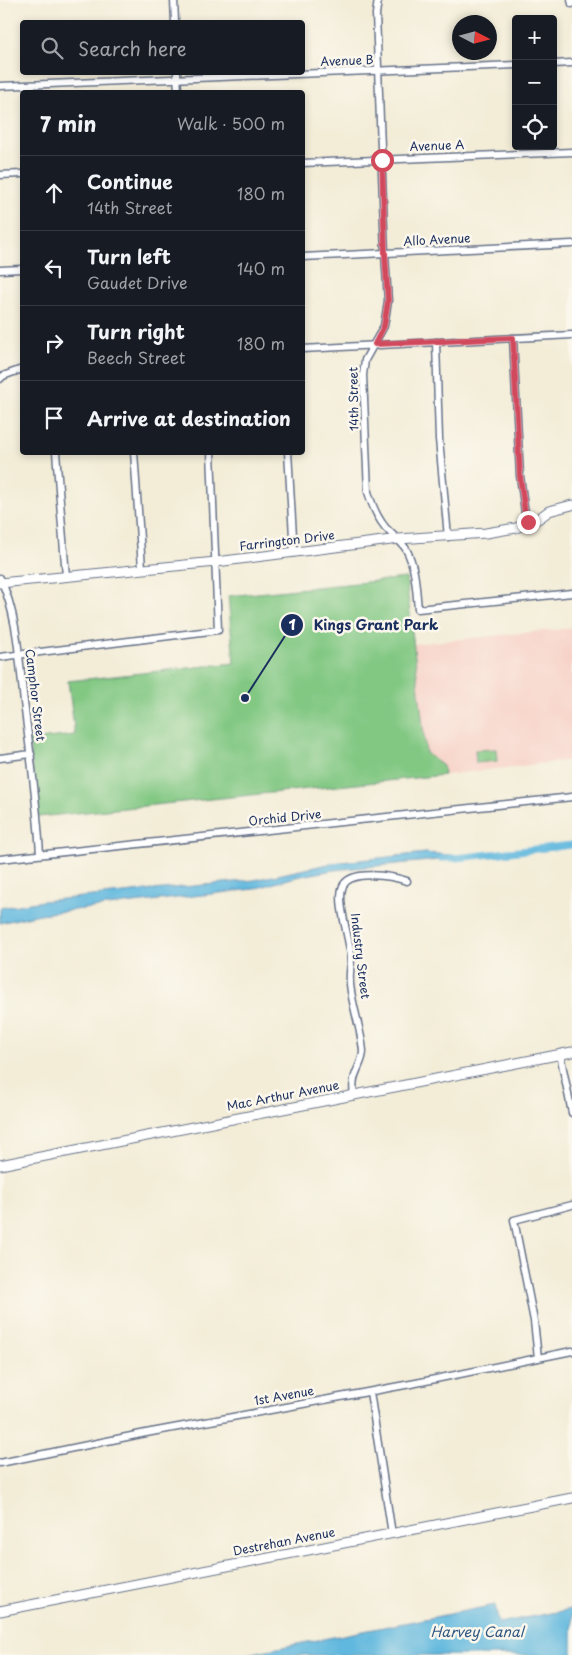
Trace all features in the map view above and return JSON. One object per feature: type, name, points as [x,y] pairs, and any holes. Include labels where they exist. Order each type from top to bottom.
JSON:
[{"type":"street","points":[[174,0],[175,20]]},
{"type":"street","name":"14th Street","points":[[378,0],[376,14],[388,301],[384,326],[365,360],[362,375],[368,492],[376,513],[386,527],[399,539],[411,560],[418,610],[572,594]]},
{"type":"street","points":[[571,0],[572,4]]},
{"type":"street","points":[[557,64],[572,63]]},
{"type":"street","name":"Avenue B","points":[[305,73],[512,65]]},
{"type":"street","name":"Avenue B","points":[[0,86],[217,75]]},
{"type":"street","points":[[177,76],[178,90]]},
{"type":"street","name":"Avenue A","points":[[305,163],[572,152]]},
{"type":"street","points":[[0,175],[20,174]]},
{"type":"street","name":"Allo Avenue","points":[[305,257],[572,244]]},
{"type":"street","points":[[0,270],[20,269]]},
{"type":"street","points":[[305,348],[572,334]]},
{"type":"street","points":[[513,338],[520,476],[528,522]]},
{"type":"street","points":[[436,342],[439,439],[448,537]]},
{"type":"street","points":[[0,379],[20,370]]},
{"type":"street","points":[[56,455],[66,576]]},
{"type":"street","points":[[134,455],[142,568]]},
{"type":"street","points":[[0,657],[218,630],[211,455]]},
{"type":"street","points":[[288,455],[294,553]]},
{"type":"street","name":"Farrington Drive","points":[[1,581],[216,562],[399,539],[486,533],[516,528],[549,511],[572,505]]},
{"type":"street","name":"Camphor Street","points":[[1,581],[10,600],[19,655],[38,817],[40,854]]},
{"type":"street","points":[[0,758],[30,754]]},
{"type":"street","name":"Orchid Drive","points":[[0,859],[572,798]]},
{"type":"street","name":"Industry Street","points":[[354,1094],[353,1077],[363,1054],[350,984],[351,957],[341,903],[343,886],[348,879],[356,876],[382,875],[407,881]]},
{"type":"street","name":"Mac Arthur Avenue","points":[[0,1165],[572,1052]]},
{"type":"street","points":[[560,1054],[572,1113]]},
{"type":"street","points":[[538,1358],[534,1321],[514,1220],[572,1206]]},
{"type":"street","name":"1st Avenue","points":[[0,1463],[146,1432],[370,1392],[572,1351]]},
{"type":"street","points":[[370,1392],[392,1534]]},
{"type":"street","name":"Destrehan Avenue","points":[[0,1612],[572,1498]]},
{"type":"shaded area","points":[[572,628],[572,760],[444,775],[443,766],[426,753],[413,644]]},
{"type":"green space","points":[[406,578],[426,753],[443,766],[444,775],[38,817],[29,740],[75,735],[68,681],[234,663],[228,596]]},
{"type":"green space","points":[[496,749],[497,761],[476,763],[475,750]]},
{"type":"water","points":[[425,853],[450,855],[450,859],[334,870],[296,877],[254,889],[40,914],[0,923],[0,908],[42,901],[254,880],[333,863]]},
{"type":"water","name":"Harvey Canal","points":[[495,1605],[499,1623],[572,1609],[572,1655],[242,1655]]},
{"type":"waterway","points":[[441,858],[572,845]]},
{"type":"place","name":"Kings Grant Park","points":[[245,698]]},
{"type":"route","points":[[382,160],[388,301],[384,326],[375,344],[513,338],[520,476],[528,522]]}]
